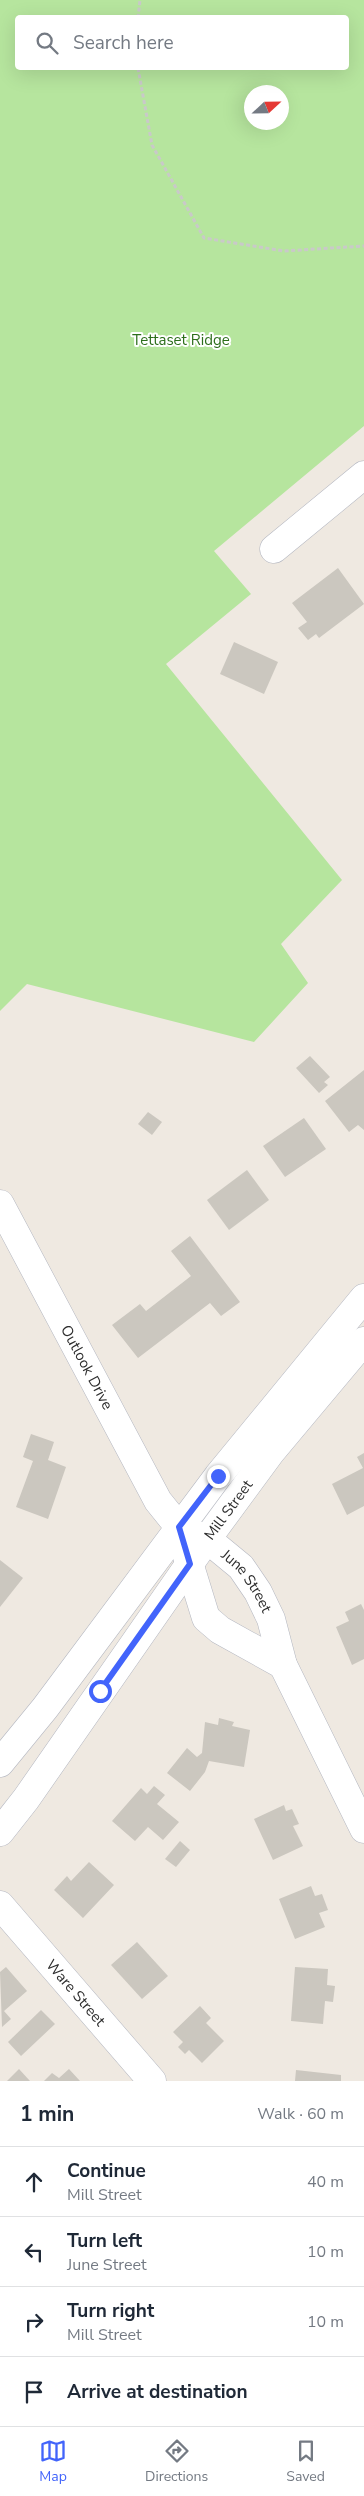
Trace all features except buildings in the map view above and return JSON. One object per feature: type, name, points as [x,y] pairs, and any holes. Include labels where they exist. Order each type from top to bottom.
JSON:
[{"type":"street","points":[[274,549],[364,475]]},
{"type":"street","name":"Outlook Drive","points":[[0,1204],[158,1501],[179,1527]]},
{"type":"street","name":"Mill Street","points":[[0,1763],[45,1708],[179,1527],[364,1298]]},
{"type":"street","name":"Mill Street","points":[[0,1832],[26,1799],[207,1539],[271,1452],[364,1341]]},
{"type":"street","points":[[179,1527],[206,1618],[220,1630],[283,1665]]},
{"type":"street","name":"June Street","points":[[179,1527],[207,1539],[247,1574],[271,1619],[283,1665],[364,1829]]},
{"type":"street","name":"Ware Street","points":[[0,1904],[152,2081]]},
{"type":"path","points":[[138,15],[140,0]]},
{"type":"path","points":[[138,70],[152,145],[204,238],[284,251],[364,246]]},
{"type":"green space","name":"Tettaset Ridge","points":[[0,0],[364,0],[364,426],[214,551],[251,594],[166,664],[342,880],[281,944],[308,983],[254,1042],[27,984],[0,1011]]},
{"type":"route","points":[[100,1691],[190,1564],[179,1527],[218,1476]]}]
